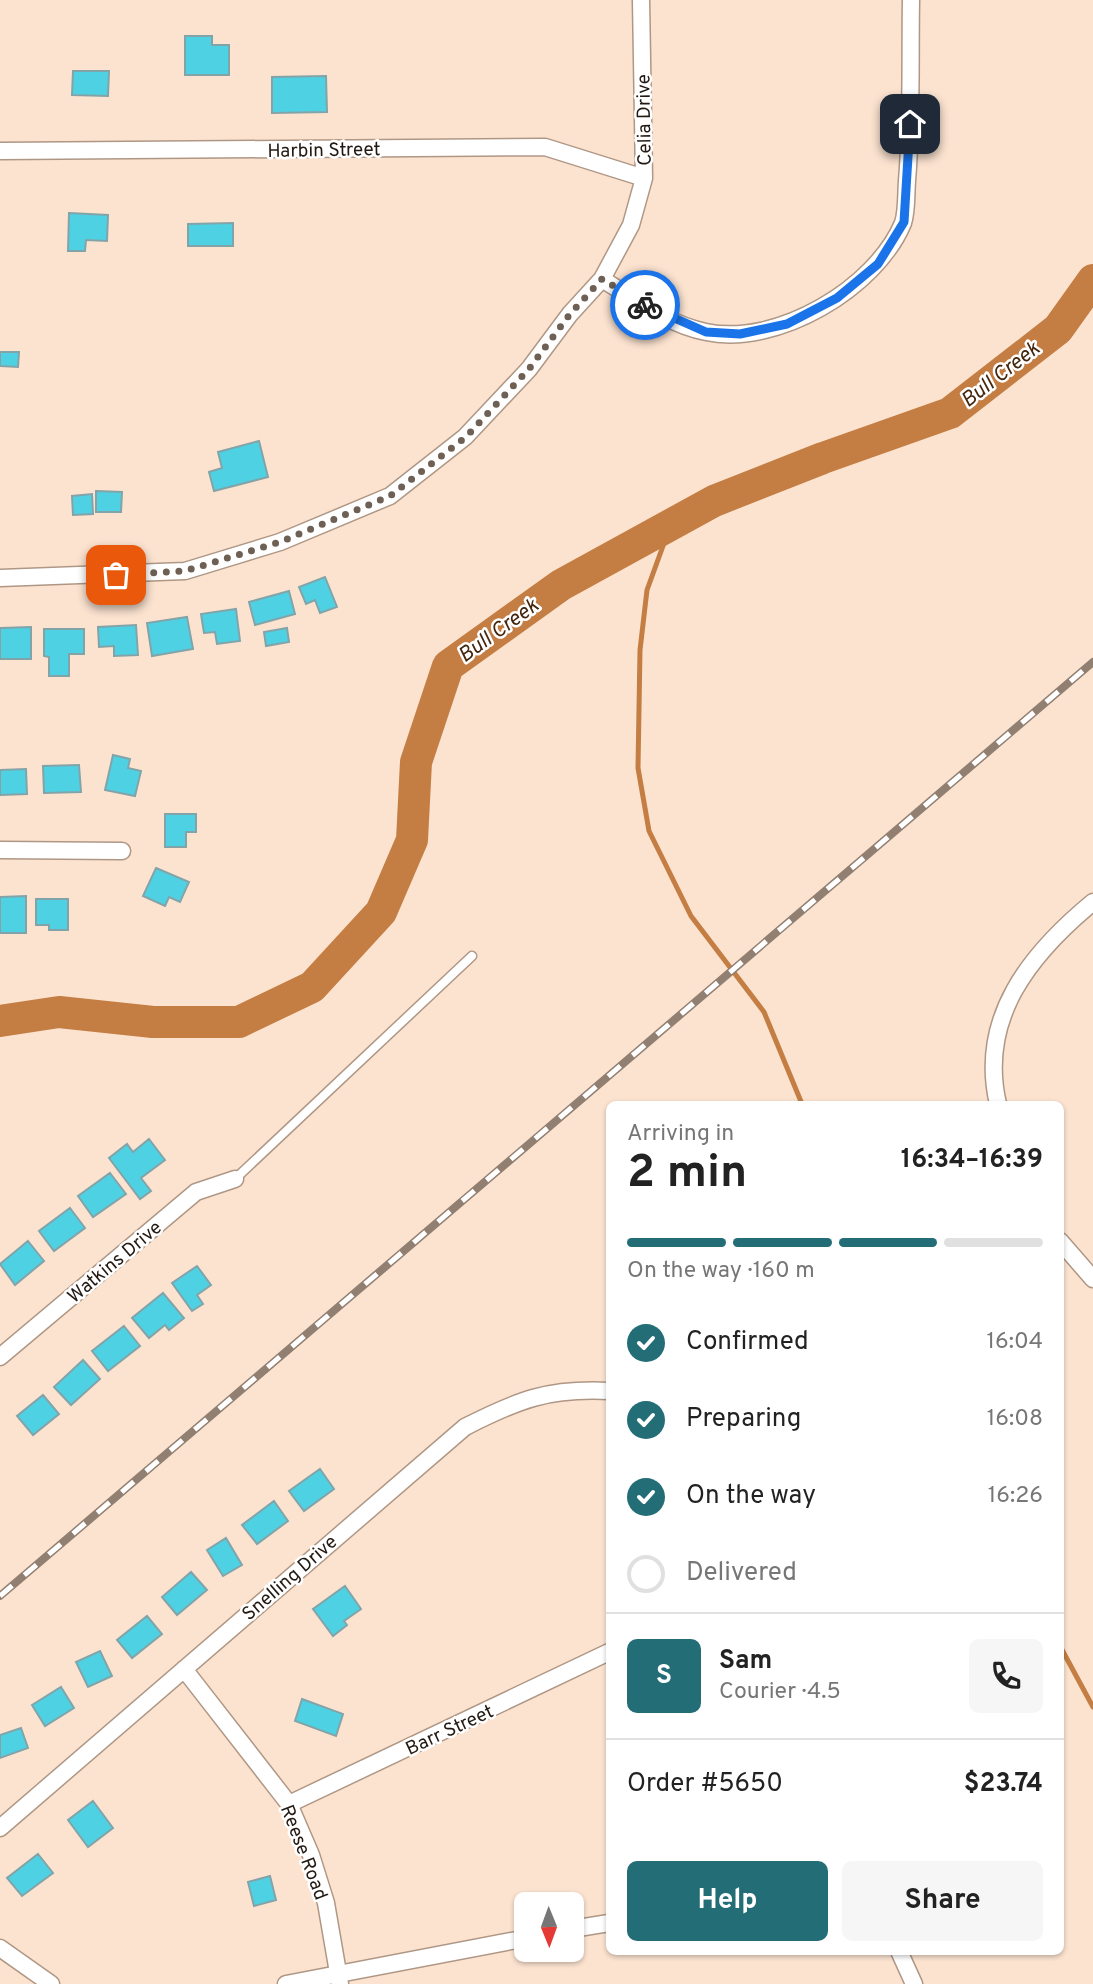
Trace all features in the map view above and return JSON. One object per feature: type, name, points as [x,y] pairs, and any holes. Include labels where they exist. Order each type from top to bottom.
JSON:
[{"type":"street","name":"Celia Drive","points":[[0,578],[185,571],[280,542],[390,496],[466,437],[529,369],[570,314],[602,279],[631,225],[644,178],[641,0]]},
{"type":"street","points":[[602,279],[659,314],[694,328],[706,332],[740,334],[787,324],[837,298],[878,264],[904,222],[910,147],[911,0]]},
{"type":"street","name":"Harbin Street","points":[[0,151],[545,147],[644,178]]},
{"type":"street","points":[[0,850],[122,850]]},
{"type":"street","points":[[997,1101],[993,1081],[993,1052],[1001,1015],[1015,988],[1035,960],[1072,920],[1093,902]]},
{"type":"street","name":"Watkins Drive","points":[[0,1357],[196,1192],[236,1179]]},
{"type":"street","points":[[1064,1246],[1093,1279]]},
{"type":"street","name":"Snelling Drive","points":[[0,1828],[465,1427],[514,1402],[546,1393],[577,1389],[606,1391]]},
{"type":"street","name":"Barr Street","points":[[289,1804],[606,1653]]},
{"type":"street","name":"Reese Road","points":[[184,1669],[289,1804],[311,1855],[326,1903],[339,1978]]},
{"type":"street","points":[[584,1927],[606,1923]]},
{"type":"street","points":[[286,1984],[339,1978],[514,1941]]},
{"type":"street","points":[[0,1948],[51,1984]]},
{"type":"street","points":[[901,1955],[914,1984]]},
{"type":"lane","points":[[236,1179],[472,956]]},
{"type":"building","points":[[185,36],[212,36],[212,45],[229,45],[229,75],[185,75]]},
{"type":"building","points":[[73,71],[109,71],[108,96],[72,95]]},
{"type":"building","points":[[326,76],[327,112],[272,113],[272,77]]},
{"type":"building","points":[[69,213],[108,215],[107,241],[86,240],[85,251],[68,251]]},
{"type":"building","points":[[233,223],[233,246],[188,246],[188,224]]},
{"type":"building","points":[[0,352],[19,352],[18,367],[0,366]]},
{"type":"building","points":[[259,441],[268,477],[214,491],[209,472],[222,468],[218,452]]},
{"type":"building","points":[[96,491],[122,492],[121,512],[96,512]]},
{"type":"building","points":[[92,494],[93,514],[73,515],[72,496]]},
{"type":"building","points":[[325,577],[337,607],[320,613],[315,600],[306,604],[299,587]]},
{"type":"building","points":[[289,591],[295,614],[255,625],[249,602]]},
{"type":"building","points":[[236,609],[240,641],[217,644],[215,632],[204,633],[201,614]]},
{"type":"building","points":[[187,617],[193,649],[152,656],[147,623]]},
{"type":"building","points":[[136,625],[138,655],[114,656],[114,646],[99,647],[98,627]]},
{"type":"building","points":[[31,627],[31,659],[0,659],[0,628]]},
{"type":"building","points":[[287,628],[289,642],[266,646],[264,632]]},
{"type":"building","points":[[44,629],[84,629],[84,654],[69,654],[69,676],[49,676],[49,657],[44,656]]},
{"type":"building","points":[[113,755],[130,759],[128,768],[141,771],[135,796],[105,790]]},
{"type":"building","points":[[79,765],[81,792],[44,793],[43,766]]},
{"type":"building","points":[[26,769],[27,794],[0,795],[0,770]]},
{"type":"building","points":[[165,814],[196,814],[196,832],[186,832],[186,847],[165,847]]},
{"type":"building","points":[[156,868],[189,882],[180,902],[169,897],[165,906],[143,896]]},
{"type":"building","points":[[26,896],[26,933],[0,933],[0,897]]},
{"type":"building","points":[[36,899],[68,899],[68,930],[49,930],[49,925],[36,925]]},
{"type":"building","points":[[149,1139],[165,1160],[141,1178],[151,1191],[140,1199],[109,1158],[127,1144],[133,1152]]},
{"type":"building","points":[[110,1173],[126,1194],[93,1217],[78,1196]]},
{"type":"building","points":[[70,1208],[85,1228],[54,1251],[39,1231]]},
{"type":"building","points":[[28,1241],[44,1261],[15,1285],[0,1264]]},
{"type":"building","points":[[197,1266],[211,1285],[197,1295],[203,1304],[192,1311],[172,1283]]},
{"type":"building","points":[[163,1293],[184,1318],[169,1330],[165,1325],[149,1338],[132,1318]]},
{"type":"building","points":[[124,1326],[140,1346],[108,1371],[92,1351]]},
{"type":"building","points":[[83,1360],[100,1379],[71,1405],[54,1387]]},
{"type":"building","points":[[43,1395],[59,1414],[33,1435],[17,1416]]},
{"type":"building","points":[[320,1469],[334,1489],[304,1511],[289,1491]]},
{"type":"building","points":[[274,1501],[288,1521],[257,1544],[242,1525]]},
{"type":"building","points":[[226,1538],[242,1565],[223,1576],[207,1550]]},
{"type":"building","points":[[191,1572],[207,1590],[177,1615],[162,1597]]},
{"type":"building","points":[[345,1586],[361,1609],[344,1621],[347,1625],[333,1636],[313,1609]]},
{"type":"building","points":[[147,1616],[162,1634],[132,1658],[117,1640]]},
{"type":"building","points":[[100,1651],[112,1676],[88,1687],[76,1662]]},
{"type":"building","points":[[61,1687],[74,1708],[45,1726],[32,1705]]},
{"type":"building","points":[[302,1699],[343,1714],[336,1736],[295,1721]]},
{"type":"building","points":[[21,1728],[28,1748],[0,1758],[0,1735]]},
{"type":"building","points":[[93,1801],[113,1828],[88,1847],[68,1820]]},
{"type":"building","points":[[38,1854],[53,1873],[22,1896],[7,1878]]},
{"type":"building","points":[[270,1876],[276,1900],[254,1906],[248,1882]]},
{"type":"waterway","name":"Bull Creek","points":[[0,1021],[59,1012],[153,1022],[239,1022],[312,987],[381,912],[412,840],[416,762],[448,666],[561,585],[714,501],[823,458],[950,413],[1058,329],[1093,280]]},
{"type":"waterway","points":[[671,524],[647,590],[640,650],[638,768],[649,831],[691,916],[764,1012],[801,1101]]},
{"type":"waterway","points":[[1064,1653],[1093,1707]]},
{"type":"railway","points":[[0,1596],[1093,662]]},
{"type":"way so far","points":[[116,575],[185,571],[280,542],[390,496],[466,437],[529,369],[570,314],[602,279],[645,305]]},
{"type":"route","points":[[645,305],[659,314],[706,332],[740,334],[787,324],[837,298],[878,264],[904,222],[910,124]]}]
